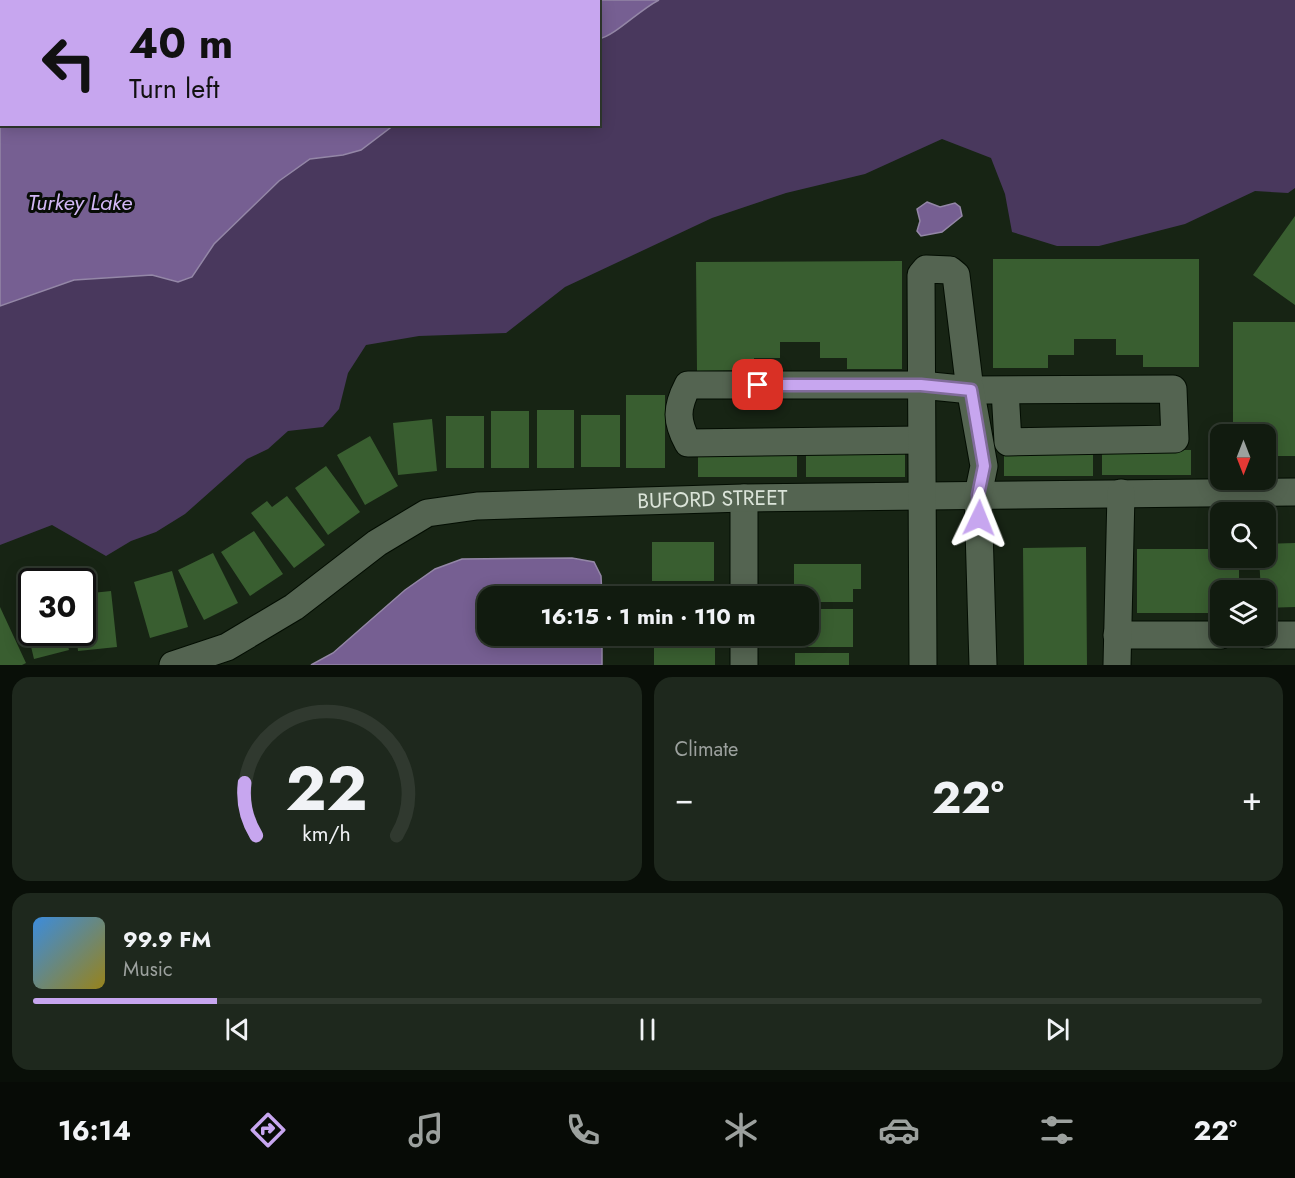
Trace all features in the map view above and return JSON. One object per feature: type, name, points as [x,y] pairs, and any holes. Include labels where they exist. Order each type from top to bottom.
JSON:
[{"type":"street","points":[[923,665],[921,275],[926,270],[950,270],[956,275],[971,390],[984,466],[978,495],[983,665]]},
{"type":"street","points":[[921,440],[688,443],[678,425],[680,400],[688,385],[921,385],[971,390],[1173,389],[1175,439],[1008,442],[1005,390]]},
{"type":"street","name":"BUFORD STREET","points":[[173,665],[227,647],[294,607],[377,543],[427,513],[477,506],[744,498],[1295,492]]},
{"type":"street","points":[[1117,665],[1121,493]]},
{"type":"street","points":[[744,498],[744,586]]},
{"type":"street","points":[[1117,635],[1210,635]]},
{"type":"street","points":[[1276,635],[1295,635]]},
{"type":"street","points":[[744,646],[744,665]]},
{"type":"shaded area","points":[[659,0],[1295,0],[1295,188],[1288,193],[1255,191],[1185,224],[1099,246],[1057,246],[1012,232],[1005,194],[991,158],[942,139],[865,174],[786,193],[712,218],[565,287],[506,333],[419,336],[366,345],[348,373],[339,409],[323,427],[288,431],[268,449],[247,459],[185,514],[156,532],[131,541],[106,556],[52,525],[0,545],[0,306],[74,280],[152,275],[178,282],[192,277],[214,244],[279,181],[310,159],[343,155],[392,126],[600,126],[600,39],[613,33]]},
{"type":"water","name":"Turkey Lake","points":[[600,0],[659,0],[613,33],[600,39]]},
{"type":"water","name":"Turkey Lake","points":[[0,126],[393,126],[361,150],[310,159],[279,181],[214,244],[192,277],[178,282],[152,275],[74,280],[0,306]]},
{"type":"water","points":[[927,202],[940,207],[955,203],[960,207],[962,216],[942,232],[921,236],[917,231],[920,221],[917,209]]},
{"type":"water","points":[[572,558],[594,562],[601,576],[601,586],[477,586],[477,646],[602,646],[602,665],[311,665],[333,653],[405,590],[435,569],[462,559]]},
{"type":"building","points":[[1295,216],[1295,305],[1253,275]]},
{"type":"building","points":[[993,259],[1199,259],[1199,367],[1143,367],[1143,355],[1116,355],[1116,339],[1074,339],[1074,355],[1048,355],[1048,368],[993,368]]},
{"type":"building","points":[[902,261],[902,369],[847,369],[847,358],[820,358],[820,342],[780,342],[780,358],[754,358],[754,370],[697,371],[696,262]]},
{"type":"building","points":[[1233,322],[1295,322],[1295,456],[1276,456],[1276,424],[1233,424]]},
{"type":"building","points":[[626,395],[665,395],[665,468],[626,468]]},
{"type":"building","points":[[537,410],[574,410],[574,468],[537,468]]},
{"type":"building","points":[[491,411],[529,411],[529,468],[491,468]]},
{"type":"building","points":[[581,415],[620,415],[620,467],[581,467]]},
{"type":"building","points":[[446,416],[484,416],[484,468],[446,468]]},
{"type":"building","points":[[432,419],[437,471],[398,475],[393,423]]},
{"type":"building","points":[[370,436],[398,486],[365,505],[337,455]]},
{"type":"building","points":[[1004,450],[1093,450],[1093,476],[1004,476]]},
{"type":"building","points":[[1102,450],[1191,450],[1191,475],[1102,475]]},
{"type":"building","points":[[806,452],[905,452],[905,477],[806,477]]},
{"type":"building","points":[[698,453],[797,453],[797,477],[698,477]]},
{"type":"building","points":[[326,466],[360,512],[328,535],[295,488]]},
{"type":"building","points":[[287,496],[325,545],[294,568],[251,513],[267,501],[272,507]]},
{"type":"building","points":[[254,531],[283,574],[250,596],[221,552]]},
{"type":"building","points":[[652,542],[714,542],[714,581],[652,581]]},
{"type":"building","points":[[1295,543],[1295,607],[1276,608],[1276,580],[1260,580],[1260,568],[1276,568],[1276,544]]},
{"type":"building","points":[[1086,547],[1087,665],[1024,665],[1023,548]]},
{"type":"building","points":[[1137,549],[1210,549],[1210,568],[1239,568],[1239,580],[1210,580],[1210,613],[1137,613]]},
{"type":"building","points":[[213,553],[238,603],[204,620],[178,570]]},
{"type":"building","points":[[794,564],[861,564],[861,589],[853,589],[853,602],[819,602],[819,586],[794,586]]},
{"type":"building","points":[[172,571],[188,627],[150,638],[134,582]]},
{"type":"building","points":[[111,591],[117,647],[78,651],[77,646],[96,646],[96,593]]},
{"type":"building","points":[[0,607],[26,663],[0,665]]},
{"type":"building","points":[[819,609],[853,609],[853,647],[795,647],[819,646]]},
{"type":"building","points":[[31,646],[68,646],[69,650],[34,659]]},
{"type":"building","points":[[654,646],[715,646],[715,665],[654,665]]},
{"type":"building","points":[[795,653],[849,653],[849,665],[795,665]]},
{"type":"route","points":[[758,385],[921,385],[971,390],[984,466],[978,495],[979,518]]}]
